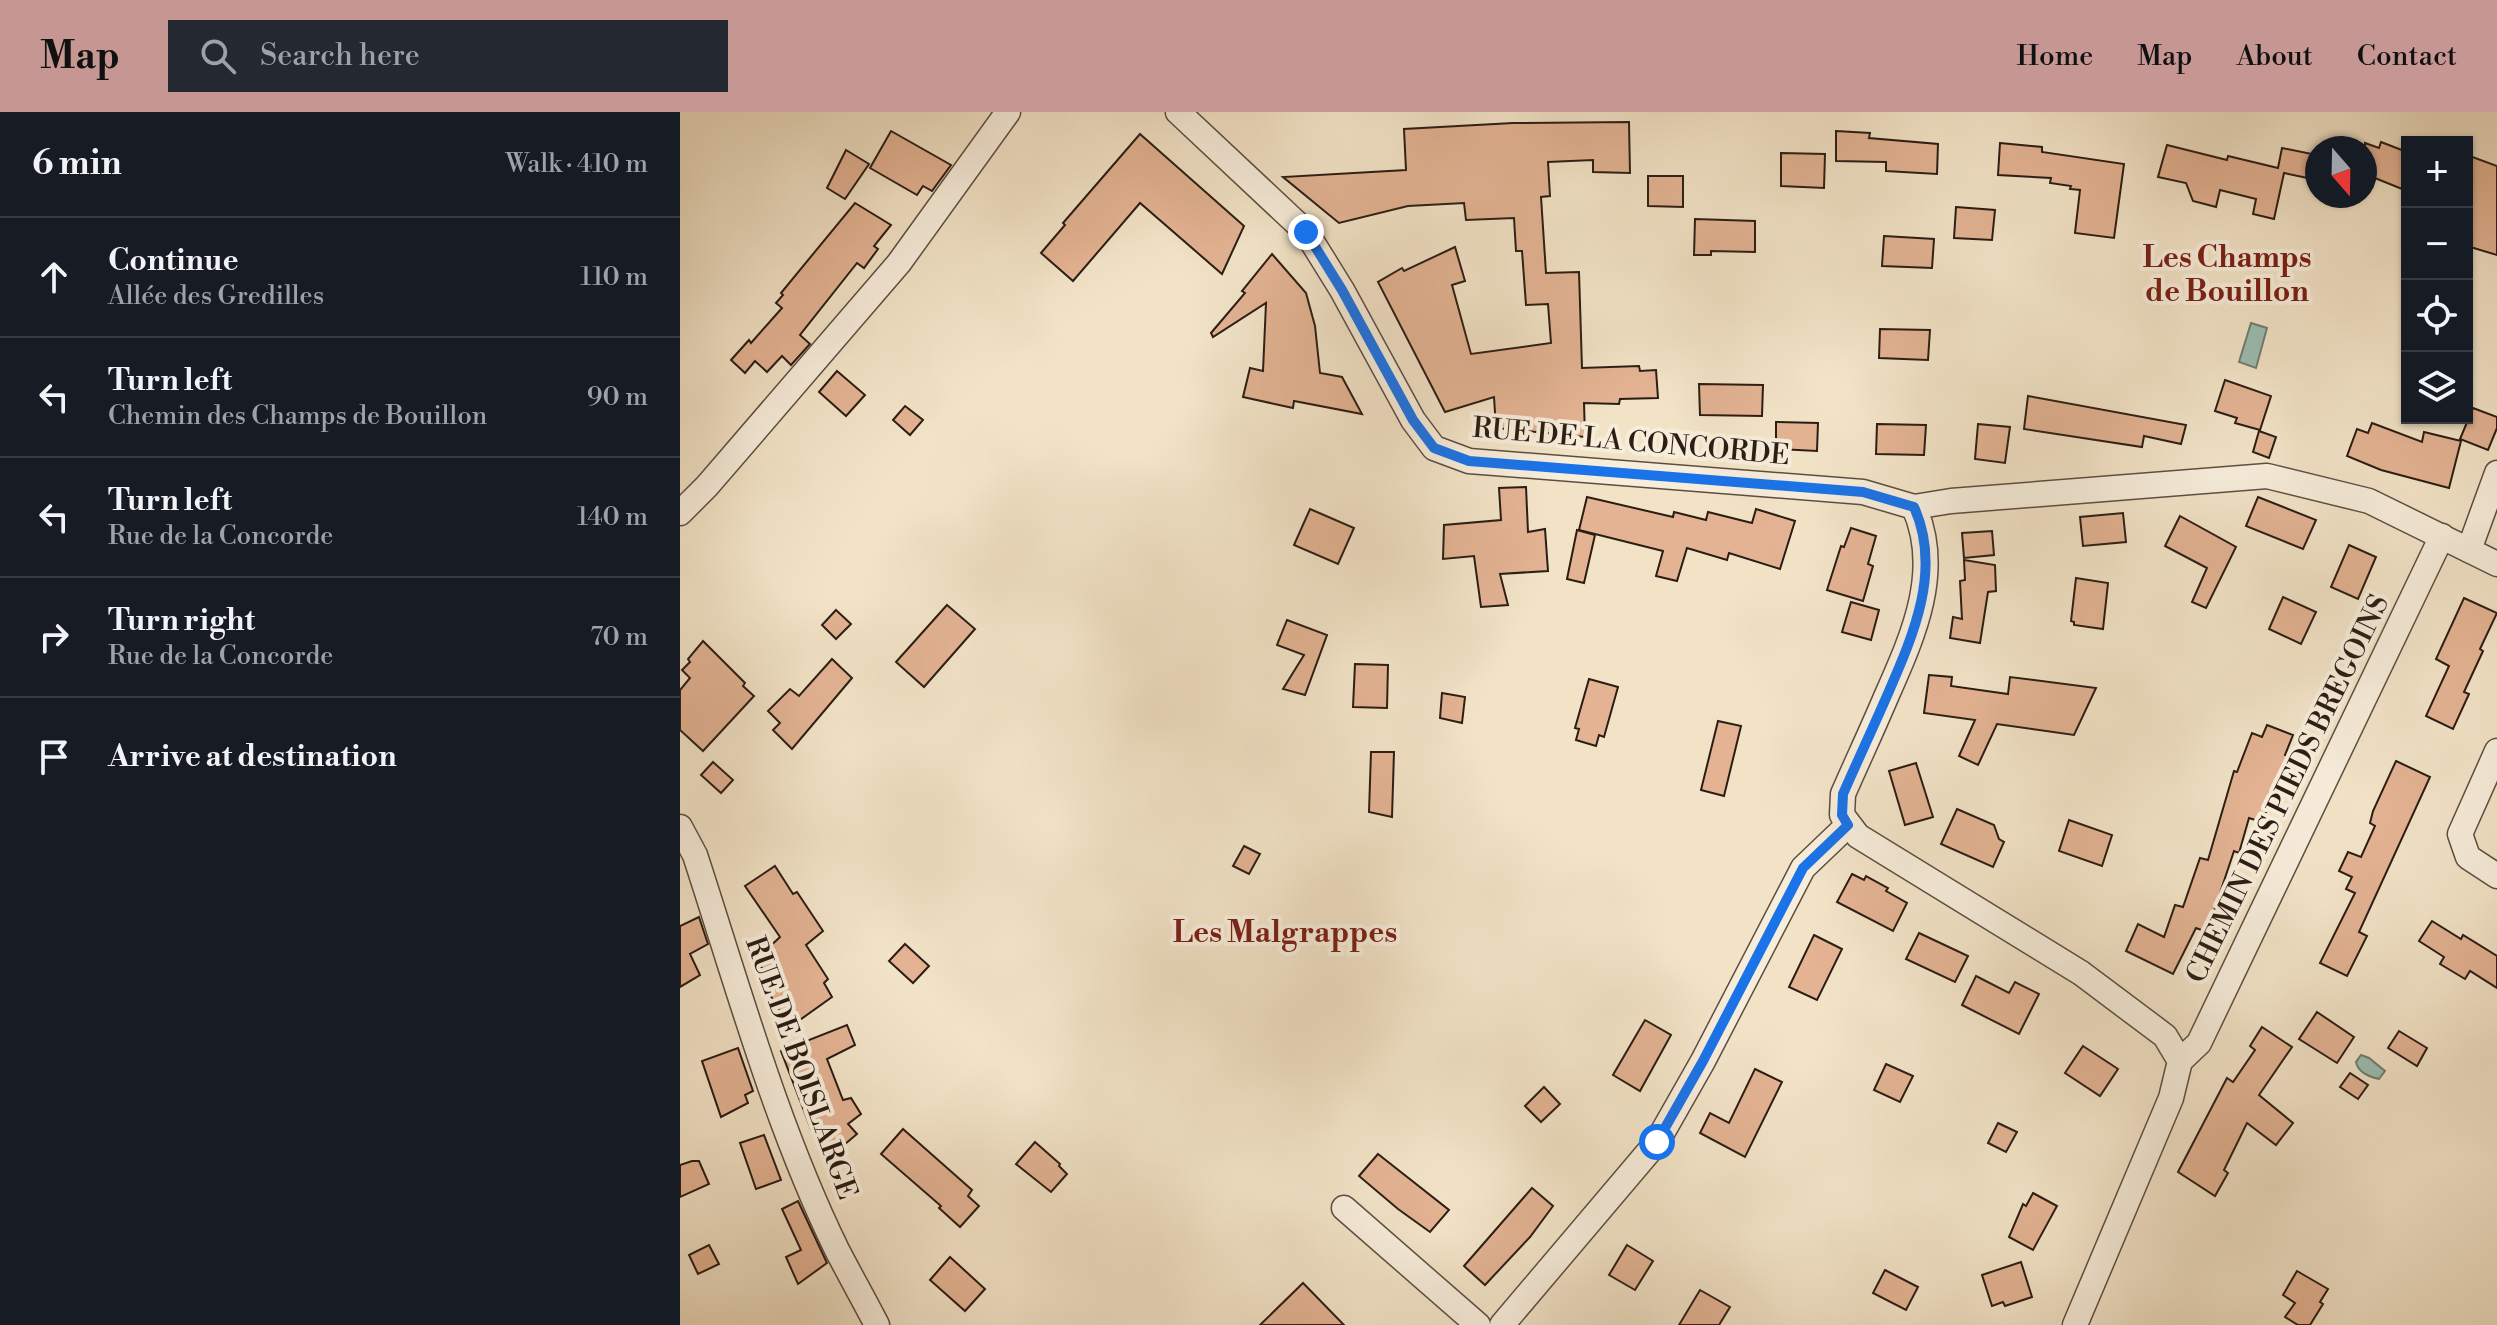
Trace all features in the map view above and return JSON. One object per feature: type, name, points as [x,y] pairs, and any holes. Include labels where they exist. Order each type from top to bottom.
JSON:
[{"type":"street","points":[[680,513],[707,486],[899,263],[1008,112]]},
{"type":"street","name":"RUE DE LA CONCORDE","points":[[1178,112],[1306,232],[1342,290],[1397,393],[1434,448],[1469,461],[1863,492],[1914,507]]},
{"type":"street","points":[[2469,550],[2497,473]]},
{"type":"street","points":[[2075,1325],[2171,1098],[2180,1061],[2165,1036],[2081,973],[1858,836],[1842,815],[1843,794],[1913,636],[1926,580],[1925,548],[1914,507],[1951,501],[2267,476],[2369,501],[2497,564]]},
{"type":"street","name":"CHEMIN DES PIEDS BREGOINS","points":[[2180,1061],[2199,1043],[2442,536]]},
{"type":"street","points":[[2497,751],[2460,834],[2468,857],[2497,876]]},
{"type":"street","points":[[1502,1325],[1657,1142],[1703,1061],[1803,868],[1848,825]]},
{"type":"street","name":"RUE DE BOISLARGE","points":[[680,827],[695,855],[761,1058],[803,1171],[836,1249],[877,1325]]},
{"type":"street","points":[[1344,1208],[1478,1325]]},
{"type":"water","points":[[2251,323],[2267,328],[2256,368],[2239,362]]},
{"type":"water","points":[[2361,1055],[2385,1071],[2379,1079],[2359,1069],[2356,1062]]},
{"type":"building","points":[[1629,122],[1630,173],[1593,172],[1593,160],[1548,162],[1550,196],[1541,197],[1546,273],[1579,272],[1582,368],[1639,366],[1640,371],[1656,370],[1658,398],[1620,399],[1619,404],[1584,403],[1585,437],[1496,428],[1494,397],[1445,412],[1378,282],[1402,268],[1404,271],[1455,247],[1465,281],[1452,285],[1471,354],[1551,343],[1548,304],[1526,305],[1522,251],[1516,251],[1514,218],[1466,220],[1464,203],[1408,206],[1339,223],[1283,177],[1406,170],[1404,129],[1513,123]]},
{"type":"building","points":[[891,131],[951,165],[932,191],[923,186],[917,195],[870,168]]},
{"type":"building","points":[[1836,131],[1870,133],[1869,138],[1938,144],[1937,174],[1886,171],[1886,162],[1836,161]]},
{"type":"building","points":[[1140,134],[1244,226],[1222,274],[1140,203],[1073,281],[1041,253]]},
{"type":"building","points":[[2381,142],[2401,150],[2401,189],[2377,179]]},
{"type":"building","points":[[2000,143],[2042,147],[2042,152],[2124,164],[2114,238],[2075,233],[2080,190],[2050,183],[2051,178],[1998,175]]},
{"type":"building","points":[[2167,145],[2227,160],[2228,156],[2278,168],[2282,148],[2305,153],[2305,177],[2284,173],[2274,219],[2253,214],[2256,199],[2220,190],[2216,207],[2193,201],[2186,183],[2158,177]]},
{"type":"building","points":[[846,150],[869,164],[845,199],[827,188]]},
{"type":"building","points":[[1781,153],[1825,154],[1824,188],[1781,186]]},
{"type":"building","points":[[2473,157],[2497,166],[2497,255],[2473,248]]},
{"type":"building","points":[[1648,176],[1683,176],[1683,207],[1648,206]]},
{"type":"building","points":[[855,203],[891,225],[874,246],[878,249],[864,268],[857,263],[800,335],[810,344],[791,365],[782,356],[767,372],[755,361],[745,373],[731,360],[782,308],[776,303],[783,295],[781,293]]},
{"type":"building","points":[[1956,207],[1995,210],[1992,240],[1954,238]]},
{"type":"building","points":[[1695,219],[1755,221],[1755,252],[1711,251],[1711,255],[1694,255]]},
{"type":"building","points":[[1884,236],[1934,239],[1932,268],[1882,266]]},
{"type":"building","points":[[1272,254],[1306,293],[1315,326],[1320,373],[1342,377],[1362,414],[1294,401],[1293,408],[1243,397],[1250,368],[1263,371],[1266,303],[1213,337],[1211,333],[1245,293],[1242,291]]},
{"type":"building","points":[[1880,329],[1930,330],[1928,360],[1879,358]]},
{"type":"building","points":[[837,371],[865,395],[846,416],[819,392]]},
{"type":"building","points":[[2225,380],[2271,396],[2260,430],[2235,423],[2237,418],[2215,411]]},
{"type":"building","points":[[1699,384],[1763,385],[1762,416],[1700,415]]},
{"type":"building","points":[[2028,396],[2186,425],[2181,444],[2144,436],[2142,447],[2024,429]]},
{"type":"building","points":[[905,406],[923,420],[910,435],[893,420]]},
{"type":"building","points":[[2473,408],[2497,417],[2497,428],[2488,450],[2460,439],[2466,424],[2473,424]]},
{"type":"building","points":[[1776,422],[1818,423],[1817,451],[1776,449]]},
{"type":"building","points":[[2372,423],[2422,442],[2424,432],[2461,441],[2449,488],[2381,470],[2347,456],[2357,429],[2368,433]]},
{"type":"building","points":[[1877,424],[1926,425],[1924,455],[1876,454]]},
{"type":"building","points":[[1978,424],[2010,427],[2005,463],[1975,459]]},
{"type":"building","points":[[2259,431],[2276,437],[2269,458],[2253,452]]},
{"type":"building","points":[[1526,487],[1528,532],[1545,529],[1548,571],[1500,574],[1508,605],[1481,607],[1474,556],[1443,559],[1444,525],[1501,520],[1499,488]]},
{"type":"building","points":[[1587,497],[1673,517],[1674,512],[1706,520],[1708,512],[1752,523],[1756,509],[1795,521],[1780,569],[1729,553],[1727,560],[1687,548],[1677,581],[1656,576],[1663,551],[1579,530]]},
{"type":"building","points":[[2258,497],[2316,520],[2303,549],[2246,526]]},
{"type":"building","points":[[1310,509],[1354,528],[1338,564],[1294,545]]},
{"type":"building","points":[[2123,513],[2126,542],[2083,546],[2080,517]]},
{"type":"building","points":[[2180,516],[2236,547],[2206,608],[2192,602],[2207,568],[2165,546]]},
{"type":"building","points":[[1851,528],[1876,536],[1868,564],[1873,566],[1863,601],[1827,590],[1841,546],[1844,547]]},
{"type":"building","points":[[1577,530],[1595,535],[1584,583],[1567,579]]},
{"type":"building","points":[[1992,531],[1994,555],[1964,558],[1962,533]]},
{"type":"building","points":[[2349,545],[2376,557],[2358,599],[2331,587]]},
{"type":"building","points":[[1964,560],[1995,565],[1996,591],[1988,592],[1980,643],[1950,638],[1953,617],[1962,619],[1960,581],[1965,580]]},
{"type":"building","points":[[2076,578],[2108,583],[2103,629],[2074,625],[2071,621]]},
{"type":"building","points":[[2283,597],[2316,612],[2301,644],[2269,629]]},
{"type":"building","points":[[2464,598],[2497,613],[2480,649],[2483,651],[2464,692],[2469,694],[2453,729],[2426,716],[2449,666],[2436,659]]},
{"type":"building","points":[[1851,602],[1879,610],[1871,640],[1842,632]]},
{"type":"building","points":[[947,605],[975,629],[924,687],[896,662]]},
{"type":"building","points":[[836,610],[851,624],[836,639],[822,625]]},
{"type":"building","points":[[1287,620],[1327,635],[1305,695],[1283,689],[1304,655],[1277,645]]},
{"type":"building","points":[[703,641],[754,696],[703,751],[680,730],[680,690],[690,678],[682,670]]},
{"type":"building","points":[[832,659],[852,678],[792,749],[773,730],[780,723],[768,711],[790,689],[799,696]]},
{"type":"building","points":[[1355,664],[1388,665],[1387,708],[1353,707]]},
{"type":"building","points":[[1929,675],[1952,677],[1951,686],[2008,694],[2010,677],[2096,688],[2074,735],[1997,724],[1978,765],[1959,756],[1975,720],[1924,713]]},
{"type":"building","points":[[1589,679],[1618,687],[1604,737],[1599,735],[1596,746],[1576,740],[1579,729],[1575,728]]},
{"type":"building","points":[[1442,693],[1465,697],[1462,723],[1440,718]]},
{"type":"building","points":[[1718,721],[1741,726],[1724,796],[1701,790]]},
{"type":"building","points":[[2267,725],[2293,735],[2285,755],[2297,760],[2287,783],[2279,779],[2262,822],[2249,818],[2239,853],[2234,851],[2207,932],[2196,928],[2173,974],[2126,951],[2138,924],[2164,937],[2175,905],[2183,907],[2200,858],[2208,860],[2234,771],[2237,772],[2252,733],[2262,737]]},
{"type":"building","points":[[1371,752],[1394,752],[1392,817],[1369,812]]},
{"type":"building","points":[[2396,761],[2430,777],[2359,932],[2367,936],[2347,976],[2320,963],[2355,893],[2346,889],[2352,877],[2339,871],[2348,852],[2361,857],[2375,826],[2370,823],[2373,811]]},
{"type":"building","points":[[713,762],[733,780],[721,793],[701,775]]},
{"type":"building","points":[[1916,763],[1933,817],[1905,825],[1889,771]]},
{"type":"building","points":[[1957,809],[1994,825],[1999,839],[2004,842],[1993,867],[1941,844]]},
{"type":"building","points":[[2069,820],[2112,835],[2102,866],[2059,851]]},
{"type":"building","points":[[1244,846],[1260,854],[1249,874],[1233,866]]},
{"type":"building","points":[[775,866],[823,931],[806,945],[828,979],[824,983],[832,997],[790,1027],[762,982],[769,976],[755,960],[780,937],[745,886]]},
{"type":"building","points":[[1852,874],[1864,880],[1866,876],[1907,903],[1893,931],[1837,902]]},
{"type":"building","points":[[699,917],[708,944],[690,954],[700,975],[680,987],[680,926]]},
{"type":"building","points":[[2432,921],[2497,956],[2497,988],[2470,971],[2465,979],[2440,964],[2444,957],[2419,941]]},
{"type":"building","points":[[1919,933],[1968,956],[1955,982],[1906,959]]},
{"type":"building","points":[[1814,935],[1842,949],[1817,1000],[1789,987]]},
{"type":"building","points":[[905,944],[929,966],[913,983],[889,961]]},
{"type":"building","points":[[1976,976],[2009,993],[2015,982],[2039,994],[2019,1034],[1962,1005]]},
{"type":"building","points":[[2317,1012],[2354,1037],[2337,1063],[2299,1039]]},
{"type":"building","points":[[1645,1020],[1671,1035],[1640,1091],[1613,1075]]},
{"type":"building","points":[[847,1025],[855,1045],[827,1059],[843,1100],[851,1098],[861,1114],[848,1124],[857,1134],[832,1155],[811,1129],[781,1051]]},
{"type":"building","points":[[2262,1027],[2292,1047],[2259,1095],[2293,1123],[2276,1145],[2247,1123],[2224,1170],[2228,1173],[2215,1196],[2178,1172],[2227,1078],[2233,1082],[2255,1050],[2250,1046]]},
{"type":"building","points":[[2399,1031],[2427,1048],[2417,1066],[2388,1048]]},
{"type":"building","points":[[2083,1046],[2118,1069],[2100,1096],[2065,1073]]},
{"type":"building","points":[[738,1048],[753,1091],[745,1095],[748,1103],[721,1117],[702,1061]]},
{"type":"building","points":[[1886,1064],[1913,1076],[1900,1102],[1874,1090]]},
{"type":"building","points":[[1755,1069],[1782,1082],[1745,1157],[1700,1133],[1710,1113],[1729,1123]]},
{"type":"building","points":[[2350,1073],[2368,1085],[2358,1099],[2340,1087]]},
{"type":"building","points":[[1544,1087],[1560,1104],[1541,1122],[1525,1106]]},
{"type":"building","points":[[1998,1123],[2017,1132],[2006,1152],[1988,1143]]},
{"type":"building","points":[[903,1129],[972,1190],[968,1196],[979,1206],[960,1227],[939,1208],[941,1206],[881,1154]]},
{"type":"building","points":[[764,1135],[781,1180],[756,1189],[740,1143]]},
{"type":"building","points":[[1035,1142],[1067,1174],[1051,1192],[1016,1164]]},
{"type":"building","points":[[1378,1154],[1449,1210],[1430,1232],[1359,1176]]},
{"type":"building","points":[[699,1161],[709,1184],[680,1197],[680,1165]]},
{"type":"building","points":[[1532,1188],[1553,1206],[1530,1237],[1485,1285],[1464,1266]]},
{"type":"building","points":[[2033,1193],[2057,1206],[2033,1250],[2009,1237],[2023,1204],[2026,1206]]},
{"type":"building","points":[[798,1201],[827,1263],[798,1284],[786,1257],[801,1250],[782,1209]]},
{"type":"building","points":[[709,1245],[719,1264],[698,1274],[689,1255]]},
{"type":"building","points":[[1627,1245],[1653,1261],[1635,1290],[1609,1275]]},
{"type":"building","points":[[950,1257],[985,1289],[965,1311],[930,1280]]},
{"type":"building","points":[[2021,1262],[2032,1297],[2005,1306],[2003,1302],[1992,1306],[1982,1275]]},
{"type":"building","points":[[1885,1270],[1918,1287],[1906,1310],[1873,1293]]},
{"type":"building","points":[[2297,1271],[2328,1289],[2310,1325],[2298,1325],[2285,1317],[2295,1303],[2283,1295]]},
{"type":"building","points":[[1303,1283],[1344,1325],[1260,1325]]},
{"type":"building","points":[[1700,1290],[1730,1307],[1719,1325],[1679,1325]]},
{"type":"district","name":"Les Champs de Bouillon","points":[[2227,275]]},
{"type":"district","name":"Les Malgrappes","points":[[1285,933]]},
{"type":"route","points":[[1306,232],[1342,290],[1413,420],[1434,448],[1469,461],[1863,492],[1914,507],[1919,519],[1925,548],[1926,580],[1913,636],[1843,794],[1842,815],[1848,825],[1803,868],[1703,1061],[1657,1142]]}]
